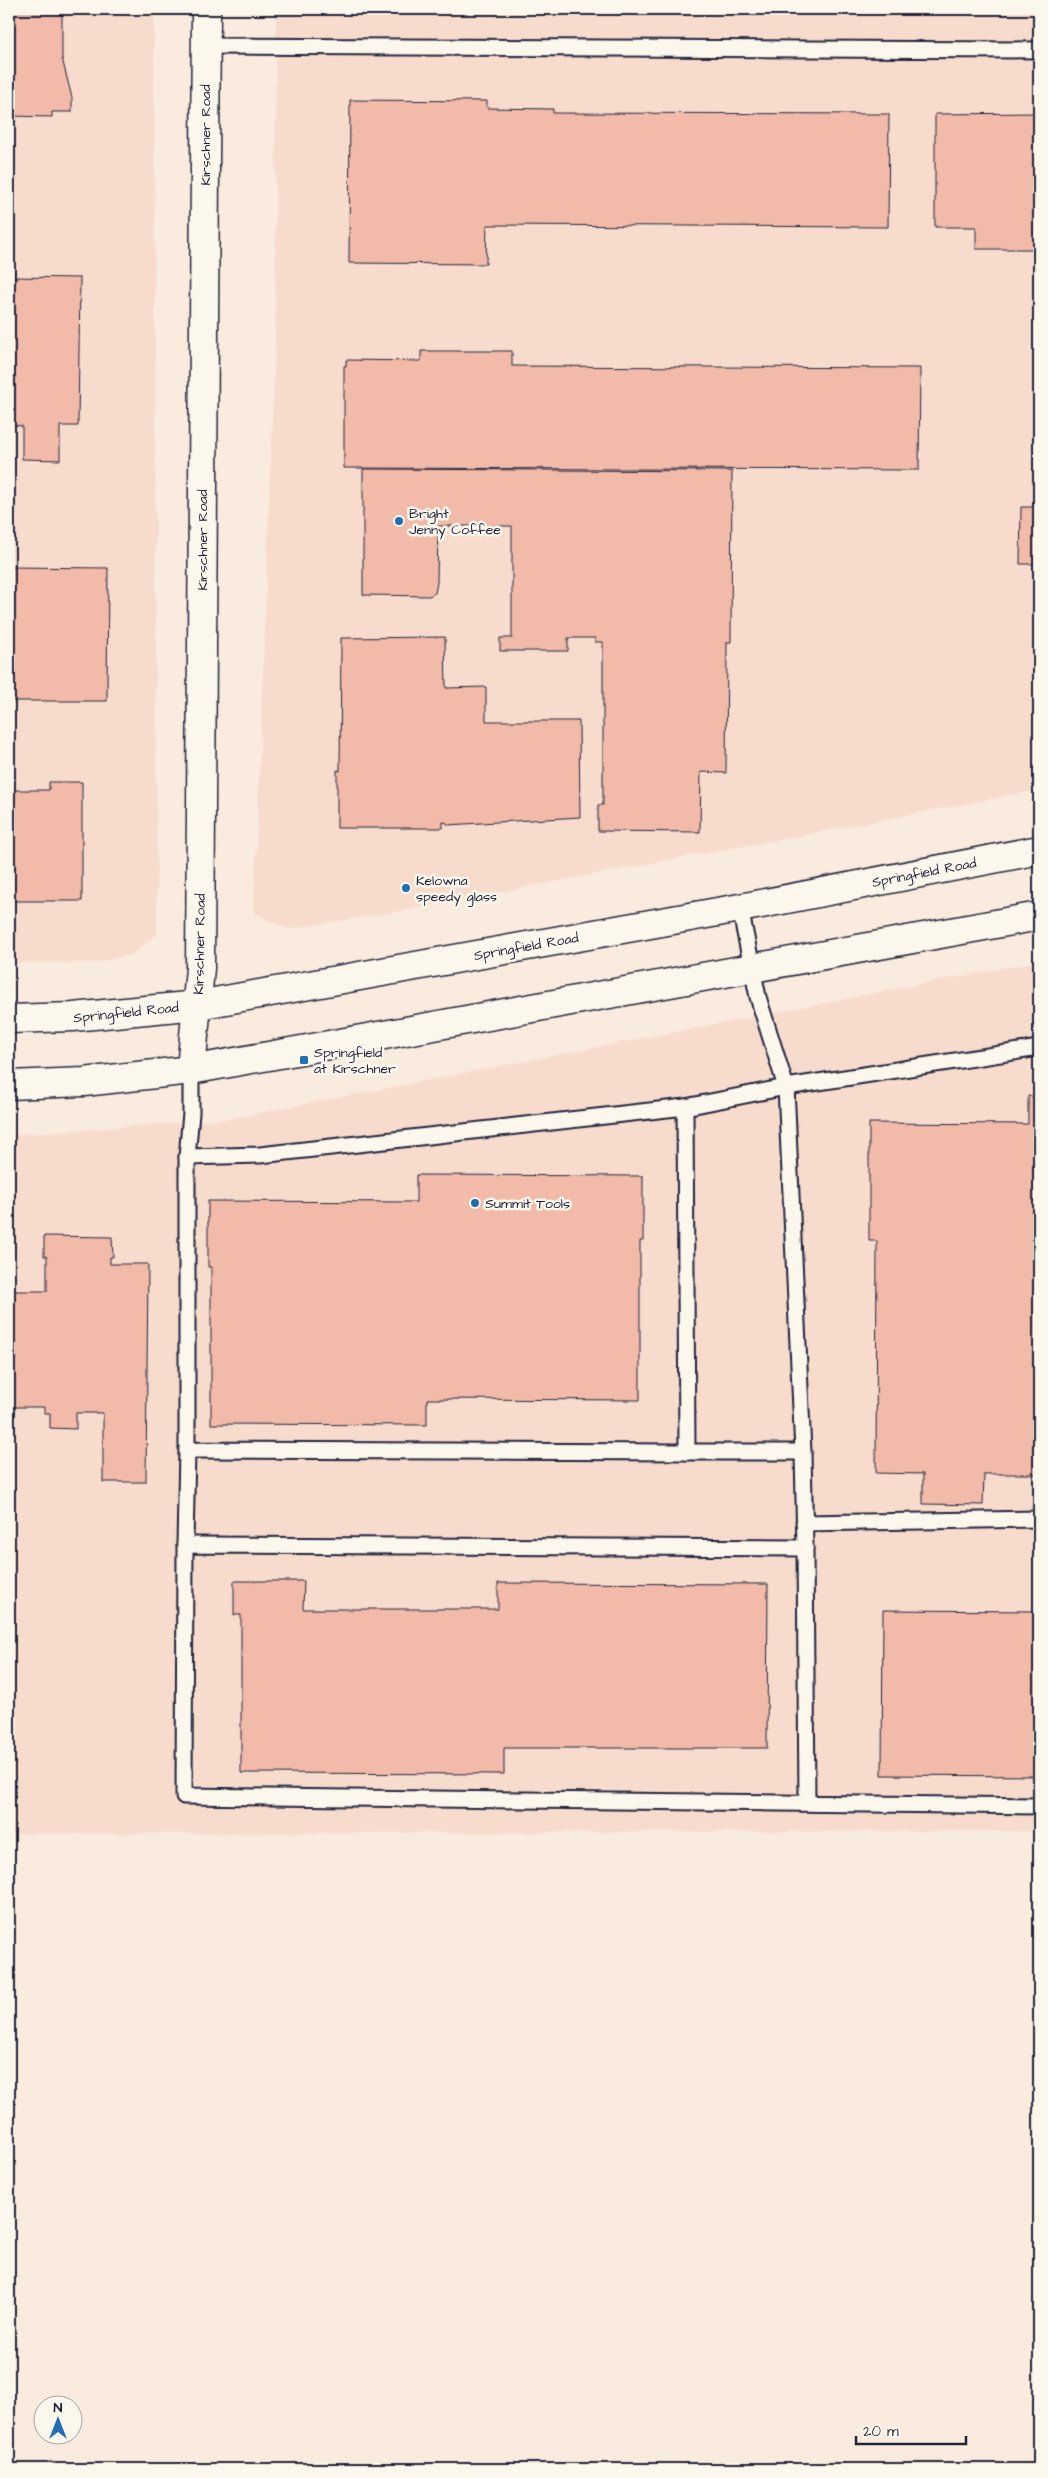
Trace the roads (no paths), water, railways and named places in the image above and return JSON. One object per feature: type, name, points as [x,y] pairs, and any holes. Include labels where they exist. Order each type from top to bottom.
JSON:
[{"type":"main road","name":"Kirschner Road","points":[[191,1070],[198,1005],[206,9]]},
{"type":"main road","name":"Springfield Road","points":[[9,1019],[73,1017],[198,1005],[740,908],[1039,850]]},
{"type":"main road","points":[[9,1084],[84,1082],[191,1070],[1039,916]]},
{"type":"lane","points":[[206,46],[1039,50]]},
{"type":"lane","points":[[740,908],[758,997],[786,1087],[803,1452],[807,1802]]},
{"type":"lane","points":[[187,1157],[260,1156],[685,1107],[786,1087],[1039,1048]]},
{"type":"lane","points":[[191,1070],[187,1157],[184,1796],[1039,1806]]},
{"type":"lane","points":[[685,1107],[687,1452]]},
{"type":"lane","points":[[186,1450],[803,1452]]},
{"type":"lane","points":[[804,1523],[1039,1519]]},
{"type":"lane","points":[[185,1545],[805,1548]]},
{"type":"place","name":"Bright Jenny Coffee","points":[[399,521]]},
{"type":"place","name":"Kelowna speedy glass","points":[[406,888]]},
{"type":"place","name":"Springfield at Kirschner","points":[[304,1060]]},
{"type":"place","name":"Summit Tools","points":[[475,1203]]}]
